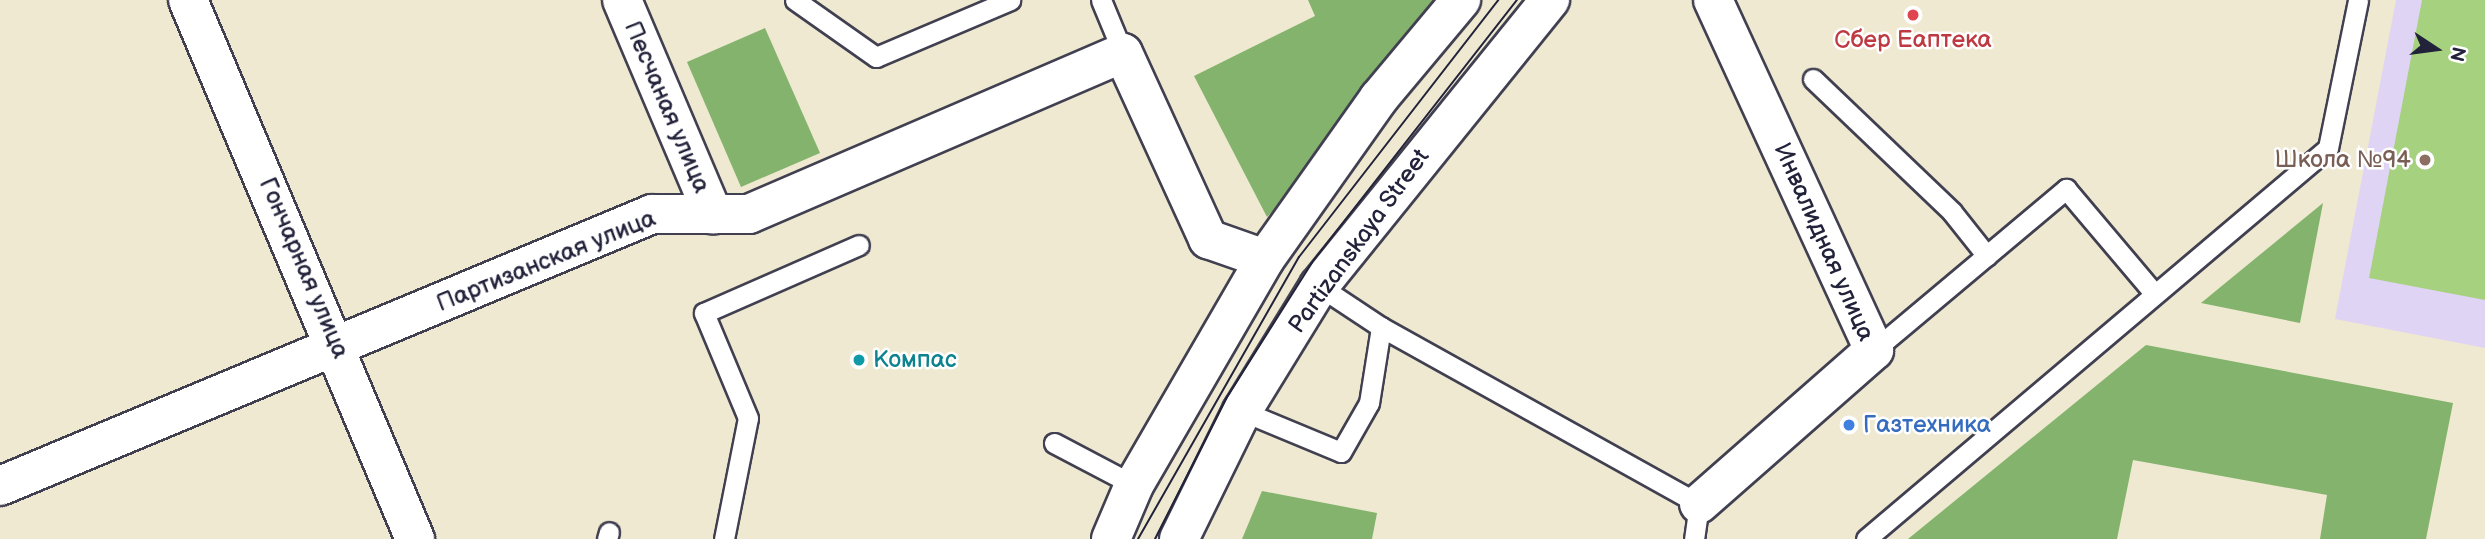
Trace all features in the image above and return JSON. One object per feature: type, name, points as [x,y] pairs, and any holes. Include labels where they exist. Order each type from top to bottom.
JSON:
[{"type":"street","name":"Гончарная улица","points":[[188,0],[338,346],[415,539]]},
{"type":"street","name":"Песчаная улица","points":[[622,0],[713,214]]},
{"type":"street","points":[[1111,539],[1134,485],[1265,259],[1379,98],[1461,0]]},
{"type":"street","name":"Partizanskaya Street","points":[[1179,539],[1242,411],[1319,286],[1550,0]]},
{"type":"street","name":"Инвалидная улица","points":[[1697,521],[1874,349],[1713,0]]},
{"type":"street","name":"Партизанская улица","points":[[0,486],[652,214],[749,214],[1123,52]]},
{"type":"street","points":[[1123,52],[1208,239],[1265,259]]},
{"type":"lane","points":[[794,0],[876,57],[1010,0]]},
{"type":"lane","points":[[1101,0],[1123,52]]},
{"type":"lane","points":[[1866,539],[2328,148],[2358,0]]},
{"type":"lane","points":[[1813,79],[1952,212],[1987,256]]},
{"type":"lane","points":[[1874,349],[2066,189],[2154,293]]},
{"type":"lane","points":[[724,539],[748,418],[704,313],[859,245]]},
{"type":"lane","points":[[1319,286],[1697,521]]},
{"type":"lane","points":[[1242,411],[1341,452],[1369,403],[1381,327]]},
{"type":"lane","points":[[1054,443],[1134,485]]},
{"type":"shaded area","name":"Школа №94","points":[[2396,0],[2485,0],[2485,348],[2335,319]]},
{"type":"green space","points":[[1308,0],[1444,0],[1357,124],[1267,217],[1194,76],[1315,16]]},
{"type":"green space","name":"Школа №94","points":[[2422,0],[2485,0],[2485,300],[2369,278]]},
{"type":"green space","points":[[765,28],[820,153],[741,187],[687,62]]},
{"type":"green space","points":[[2323,203],[2300,323],[2201,303]]},
{"type":"green space","points":[[2146,345],[2453,403],[2426,539],[2320,539],[2327,495],[2133,460],[2117,539],[1908,539]]},
{"type":"green space","points":[[1262,491],[1377,513],[1372,539],[1242,539]]},
{"type":"tram line","points":[[1138,539],[1299,257],[1498,0]]},
{"type":"tram line","points":[[1155,539],[1227,397],[1313,261],[1517,0]]},
{"type":"place","name":"Сбер Еаптека","points":[[1913,15]]},
{"type":"place","name":"Школа №94","points":[[2425,160]]},
{"type":"place","name":"Компас","points":[[859,360]]},
{"type":"place","name":"Газтехника","points":[[1849,425]]}]
